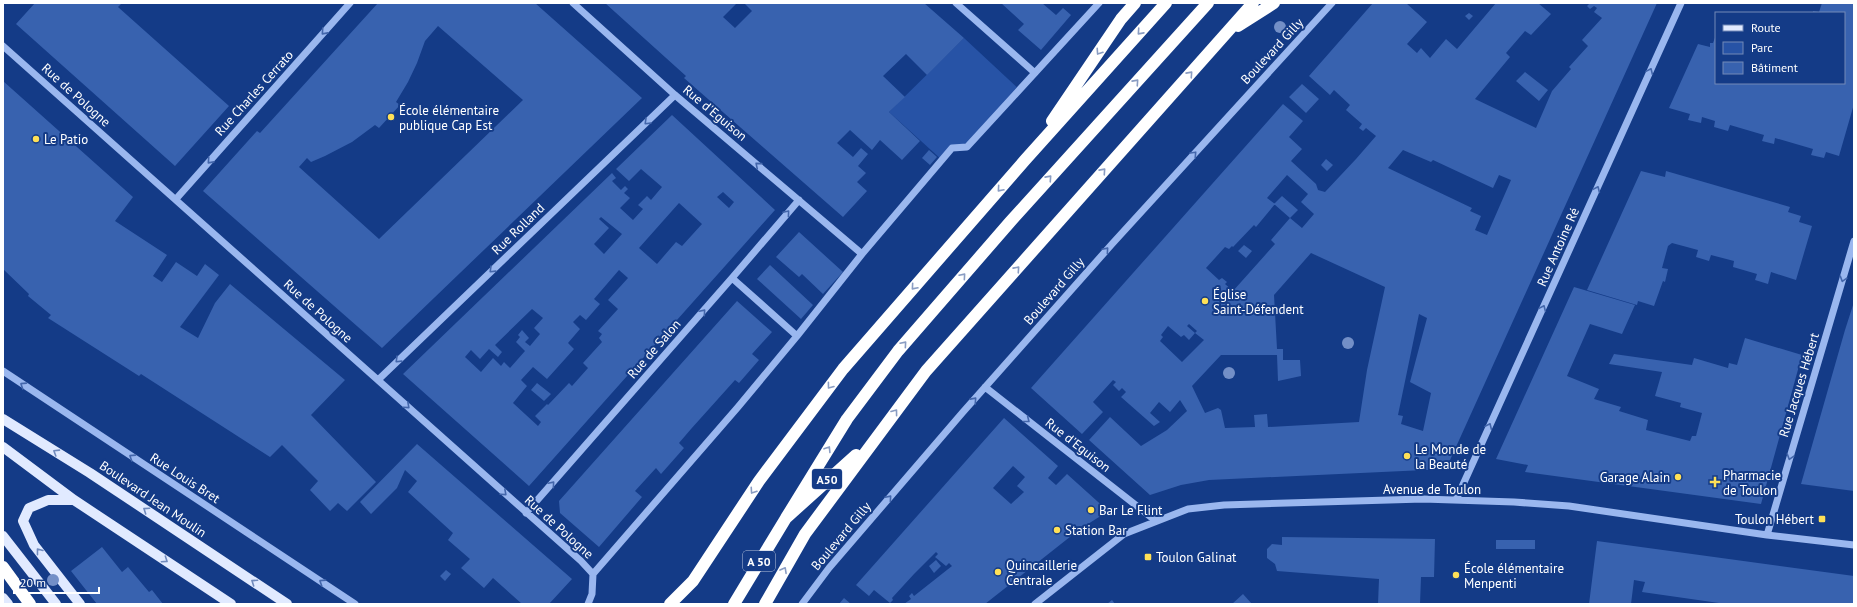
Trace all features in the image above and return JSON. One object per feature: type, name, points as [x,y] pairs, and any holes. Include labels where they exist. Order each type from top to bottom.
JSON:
[{"type":"highway","points":[[1025,160],[1121,19],[1135,3]]},
{"type":"highway","points":[[679,604],[759,481],[843,369],[1025,160],[1166,3]]},
{"type":"highway","points":[[786,518],[847,419],[898,351],[1010,222],[1208,3]]},
{"type":"highway","points":[[765,604],[805,534],[871,443],[926,371],[1253,3]]},
{"type":"highway","points":[[1226,34],[1274,3]]},
{"type":"highway","name":"A50","points":[[786,518],[871,443]]},
{"type":"highway","name":"A 50","points":[[734,604],[786,518]]},
{"type":"highway","points":[[3,567],[30,604]]},
{"type":"highway","points":[[670,604],[693,581]]},
{"type":"main road","name":"Boulevard Jean Moulin","points":[[3,419],[90,473],[287,604]]},
{"type":"main road","points":[[3,447],[74,500],[231,604]]},
{"type":"main road","points":[[74,500],[48,500],[29,508],[23,522],[34,545],[80,604]]},
{"type":"main road","points":[[3,536],[56,604]]},
{"type":"main road","points":[[3,598],[8,604]]},
{"type":"street","name":"Rue Charles Cerrato","points":[[176,199],[350,3]]},
{"type":"street","name":"Rue d'Eguison","points":[[573,3],[675,95],[862,254]]},
{"type":"street","points":[[956,3],[1035,73]]},
{"type":"street","points":[[593,574],[797,336],[862,254],[952,148],[967,147],[1099,3]]},
{"type":"street","name":"Boulevard Gilly","points":[[802,604],[829,568],[985,387],[1112,244],[1332,3]]},
{"type":"street","name":"Rue Antoine Ré","points":[[1456,500],[1681,3]]},
{"type":"street","name":"Rue de Pologne","points":[[3,46],[581,561],[593,574],[592,594],[588,604]]},
{"type":"street","name":"Rue Rolland","points":[[378,380],[675,95]]},
{"type":"street","name":"Rue de Salon","points":[[526,513],[799,200]]},
{"type":"street","name":"Rue Jacques Hébert","points":[[1767,535],[1854,241]]},
{"type":"street","points":[[732,278],[797,336]]},
{"type":"street","name":"Rue Louis Bret","points":[[3,371],[355,604]]},
{"type":"street","name":"Rue d'Eguison","points":[[985,387],[1156,521]]},
{"type":"street","name":"Avenue de Toulon","points":[[1035,604],[1124,534],[1188,509],[1224,505],[1423,499],[1569,506],[1767,535],[1854,545]]},
{"type":"green space","points":[[964,38],[1020,90],[967,147],[952,148],[942,160],[889,112]]},
{"type":"building","points":[[35,3],[122,3],[118,7],[229,106],[175,166],[16,24]]},
{"type":"building","points":[[378,3],[535,3],[642,98],[382,348],[203,191],[257,131],[260,133]],"holes":[[[438,26],[523,100],[379,239],[299,167],[307,158],[311,162],[352,142],[375,125],[379,128],[400,105],[396,102],[408,82],[425,41]]]},
{"type":"building","points":[[605,3],[737,3],[723,17],[735,28],[752,11],[744,3],[924,3],[964,38],[927,75],[906,54],[883,76],[905,97],[889,112],[920,141],[902,160],[880,140],[872,150],[850,130],[837,143],[853,157],[861,148],[868,154],[858,166],[866,173],[857,182],[867,191],[843,217],[684,78],[686,76]]},
{"type":"building","points":[[1001,3],[1042,3],[1056,15],[1063,8],[1071,15],[1041,50],[1018,30],[1024,24]]},
{"type":"building","points":[[1373,3],[1406,3],[1427,22],[1407,44],[1417,53],[1421,48],[1430,58],[1446,39],[1457,49],[1496,3],[1538,3],[1551,14],[1531,35],[1525,31],[1506,53],[1510,57],[1475,99],[1536,128],[1552,91],[1571,69],[1569,67],[1588,46],[1582,40],[1602,18],[1594,12],[1597,8],[1594,6],[1590,9],[1587,6],[1590,3],[1657,3],[1446,469],[1209,480],[1181,485],[1150,495],[1089,440],[1110,417],[1141,446],[1167,430],[1187,411],[1180,400],[1170,412],[1159,402],[1150,413],[1160,422],[1154,426],[1121,397],[1126,392],[1122,388],[1119,391],[1113,385],[1116,382],[1113,380],[1093,402],[1103,412],[1082,434],[1031,388],[1283,104],[1303,121],[1289,137],[1302,149],[1291,161],[1316,184],[1318,190],[1325,192],[1356,159],[1376,136],[1366,128],[1363,131],[1359,128],[1362,124],[1346,110],[1350,105],[1334,90],[1330,95],[1309,76]],"holes":[[[1403,150],[1431,162],[1433,160],[1493,188],[1499,175],[1511,180],[1487,235],[1475,230],[1481,216],[1470,211],[1472,208],[1388,168]],[[1287,175],[1308,194],[1301,202],[1314,214],[1302,228],[1290,218],[1271,240],[1275,244],[1233,291],[1225,284],[1227,282],[1222,278],[1219,280],[1206,268],[1225,247],[1229,249],[1232,246],[1233,247],[1254,225],[1256,227],[1275,204],[1267,198]],[[1311,253],[1385,287],[1367,370],[1359,422],[1268,427],[1267,414],[1254,415],[1255,427],[1225,428],[1221,410],[1218,408],[1205,413],[1192,386],[1221,355],[1277,355],[1278,381],[1301,376],[1300,360],[1283,360],[1283,349],[1277,349],[1274,295]],[[1419,314],[1427,318],[1410,382],[1431,393],[1423,431],[1401,424],[1403,416],[1398,415]],[[1189,324],[1197,331],[1195,333],[1187,326]],[[1168,326],[1181,337],[1184,335],[1189,340],[1195,333],[1204,340],[1182,362],[1160,341],[1163,337],[1161,335]]]},
{"type":"building","points":[[1822,3],[1854,3],[1854,104],[1839,156],[1826,152],[1824,158],[1811,155],[1813,149],[1775,138],[1774,144],[1762,141],[1764,135],[1730,125],[1728,131],[1714,127],[1715,121],[1702,117],[1701,123],[1688,120],[1690,114],[1669,108],[1698,44],[1710,47],[1710,43],[1713,43],[1715,38],[1715,84],[1845,84],[1845,12],[1819,12]]},
{"type":"building","points":[[1469,13],[1473,16],[1469,20],[1465,16]]},
{"type":"building","points":[[1525,72],[1548,90],[1539,101],[1516,81]]},
{"type":"building","points":[[3,81],[133,197],[115,221],[167,255],[153,276],[162,282],[176,262],[197,276],[205,264],[219,275],[180,327],[198,338],[215,303],[230,284],[345,380],[311,415],[376,482],[347,511],[338,503],[330,511],[310,490],[318,481],[282,445],[270,457],[141,374],[139,376],[48,318],[51,315],[28,296],[29,294],[3,269]]},
{"type":"building","points":[[1302,84],[1319,99],[1306,113],[1289,97]]},
{"type":"building","points":[[672,115],[775,210],[529,486],[403,374],[612,173],[616,178],[612,181],[621,190],[625,186],[628,189],[624,193],[630,198],[620,208],[633,220],[643,209],[638,205],[647,196],[651,200],[662,187],[641,169],[629,181],[616,169]],"holes":[[[723,192],[734,202],[729,208],[717,197]],[[679,203],[702,224],[682,246],[676,242],[657,264],[639,248]],[[601,217],[622,234],[604,254],[594,244],[609,228],[599,219]],[[619,270],[628,278],[608,300],[618,309],[598,331],[602,334],[599,338],[602,342],[583,363],[588,368],[572,386],[569,383],[535,416],[541,422],[538,426],[513,403],[527,386],[521,380],[533,367],[547,379],[574,349],[568,343],[580,329],[573,322],[580,315],[586,320],[600,304],[594,299]],[[532,309],[543,318],[534,328],[540,334],[530,346],[525,342],[529,338],[522,330],[518,335],[520,337],[516,342],[525,351],[510,368],[504,362],[501,366],[493,358],[481,372],[465,357],[471,350],[480,359],[489,349],[498,357],[502,352],[495,345]]]},
{"type":"building","points":[[929,150],[937,157],[930,165],[922,158]]},
{"type":"building","points":[[1326,159],[1333,165],[1327,171],[1321,165]]},
{"type":"building","points":[[1641,171],[1665,177],[1666,171],[1790,207],[1788,212],[1801,216],[1799,222],[1812,226],[1796,280],[1771,272],[1768,284],[1755,280],[1757,274],[1733,267],[1734,261],[1711,255],[1709,261],[1696,257],[1698,250],[1672,243],[1668,246],[1662,268],[1668,269],[1665,282],[1663,281],[1654,306],[1638,301],[1637,305],[1587,290]]},
{"type":"building","points":[[1282,196],[1298,210],[1290,218],[1274,204]]},
{"type":"building","points":[[799,232],[843,272],[823,294],[802,274],[799,277],[776,257]]},
{"type":"building","points":[[1244,245],[1252,251],[1246,258],[1238,251]]},
{"type":"building","points":[[770,265],[813,305],[801,319],[757,279]]},
{"type":"building","points":[[1574,287],[1635,305],[1622,334],[1590,324],[1567,376],[1599,389],[1594,399],[1621,407],[1619,411],[1648,420],[1646,430],[1690,441],[1692,436],[1696,436],[1702,413],[1680,407],[1681,403],[1655,396],[1662,372],[1609,364],[1614,354],[1692,365],[1694,358],[1728,368],[1729,363],[1737,365],[1745,338],[1802,355],[1761,504],[1525,472],[1528,465],[1496,459]]},
{"type":"building","points":[[737,301],[772,332],[752,354],[759,360],[739,383],[735,380],[691,429],[679,443],[684,448],[661,474],[656,468],[635,491],[642,497],[599,547],[560,513],[559,501]]},
{"type":"building","points":[[1854,302],[1854,491],[1801,484],[1845,330]]},
{"type":"building","points":[[537,383],[551,394],[544,401],[531,390]]},
{"type":"building","points":[[1004,418],[1058,466],[1048,478],[1056,485],[1067,474],[1107,510],[1107,512],[1080,529],[985,604],[904,604],[911,599],[909,596],[912,593],[914,596],[952,566],[949,563],[946,566],[935,557],[938,554],[936,552],[892,598],[893,600],[890,603],[874,590],[869,596],[856,585]],"holes":[[[1013,466],[1025,477],[1017,486],[1024,492],[1011,504],[993,488]]]},
{"type":"building","points":[[417,444],[572,579],[549,604],[522,604],[493,578],[484,588],[461,568],[470,559],[448,540],[453,533],[408,492],[417,481],[405,470],[397,488],[371,514],[360,502]]},
{"type":"building","points":[[1282,537],[1435,539],[1434,577],[1421,577],[1420,604],[1378,604],[1379,579],[1277,571],[1275,564],[1267,558],[1267,549],[1272,544],[1282,545]]},
{"type":"building","points":[[1496,540],[1535,540],[1535,549],[1496,549]]},
{"type":"building","points":[[1597,541],[1854,576],[1854,604],[1726,604],[1642,592],[1645,582],[1634,580],[1631,604],[1589,604]]},
{"type":"building","points":[[102,547],[122,572],[128,567],[149,592],[152,590],[163,604],[97,604],[71,571]]},
{"type":"building","points":[[936,560],[941,566],[934,573],[929,566]]},
{"type":"building","points":[[446,570],[451,574],[445,581],[440,576]]},
{"type":"building","points":[[1243,594],[1252,604],[1232,604]]},
{"type":"building","points":[[844,598],[851,604],[839,604]]},
{"type":"building","points":[[1112,600],[1115,604],[1107,604]]},
{"type":"place","name":"École élémentaire publique Cap Est","points":[[391,117]]},
{"type":"place","name":"Le Patio","points":[[36,139]]},
{"type":"place","name":"Église Saint-Défendent","points":[[1205,301]]},
{"type":"place","name":"Le Monde de la Beauté","points":[[1407,456]]},
{"type":"place","name":"Garage Alain","points":[[1678,477]]},
{"type":"place","name":"Pharmacie de Toulon","points":[[1715,482]]},
{"type":"place","name":"Bar Le Flint","points":[[1091,510]]},
{"type":"place","name":"Toulon Hébert","points":[[1822,519]]},
{"type":"place","name":"Station Bar","points":[[1057,530]]},
{"type":"place","name":"Toulon Galinat","points":[[1148,557]]},
{"type":"place","name":"Quincaillerie Centrale","points":[[998,572]]},
{"type":"place","name":"École élémentaire Menpenti","points":[[1456,575]]}]
